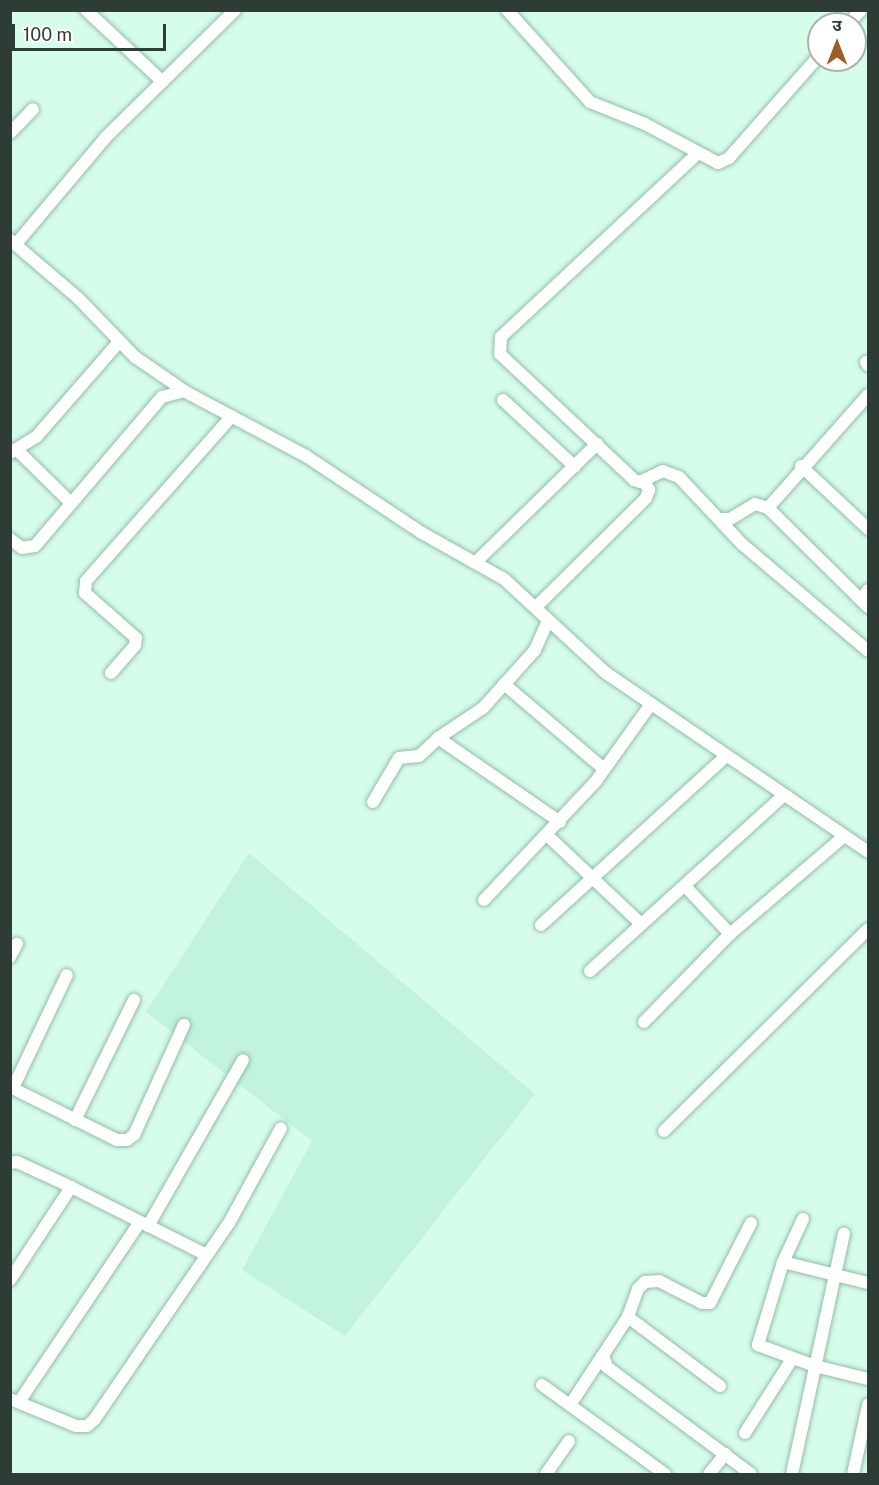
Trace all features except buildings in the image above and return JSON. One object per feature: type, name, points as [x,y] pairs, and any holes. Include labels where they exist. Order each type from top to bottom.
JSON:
[{"type":"street","points":[[86,10],[163,82]]},
{"type":"street","points":[[235,10],[79,166],[13,242],[78,298],[118,343],[184,390],[306,456],[422,533],[477,561],[537,607],[548,621],[606,673],[782,797],[868,852]]},
{"type":"street","points":[[507,10],[590,102],[645,124],[697,154],[718,163],[729,158],[807,70]]},
{"type":"street","points":[[10,134],[33,109]]},
{"type":"street","points":[[697,154],[501,337],[498,346],[500,354],[634,480],[644,481],[663,471],[679,477],[742,544],[868,651]]},
{"type":"street","points":[[71,503],[14,452],[37,436],[118,343]]},
{"type":"street","points":[[10,538],[22,548],[35,546],[162,397],[184,390]]},
{"type":"street","points":[[768,508],[801,466],[868,394]]},
{"type":"street","points":[[503,400],[575,467]]},
{"type":"street","points":[[111,673],[135,645],[136,638],[85,593],[86,581],[232,416]]},
{"type":"street","points":[[477,561],[597,444]]},
{"type":"street","points":[[801,466],[868,529]]},
{"type":"street","points":[[537,607],[646,498],[649,490],[644,481]]},
{"type":"street","points":[[719,519],[730,519],[754,504],[768,508],[866,599]]},
{"type":"street","points":[[373,802],[399,758],[419,756],[438,738],[478,713],[535,650],[548,621]]},
{"type":"street","points":[[504,684],[604,770]]},
{"type":"street","points":[[484,900],[560,822],[604,770],[651,704]]},
{"type":"street","points":[[438,738],[560,822]]},
{"type":"street","points":[[541,925],[726,756]]},
{"type":"street","points":[[590,971],[782,797]]},
{"type":"street","points":[[548,836],[641,924]]},
{"type":"street","points":[[644,1022],[730,934],[843,837]]},
{"type":"street","points":[[685,886],[730,934]]},
{"type":"street","points":[[664,1131],[868,929]]},
{"type":"street","points":[[10,957],[17,944]]},
{"type":"street","points":[[67,975],[12,1087],[117,1140],[134,1135],[184,1025]]},
{"type":"street","points":[[75,1120],[134,1000]]},
{"type":"street","points":[[243,1060],[144,1224],[15,1401],[62,1421],[87,1426],[236,1212],[281,1128]]},
{"type":"street","points":[[10,1162],[17,1162],[71,1186],[207,1255]]},
{"type":"street","points":[[10,1280],[71,1186]]},
{"type":"street","points":[[803,1218],[783,1262],[758,1345],[792,1359],[868,1379]]},
{"type":"street","points":[[570,1405],[628,1317],[638,1289],[652,1280],[702,1303],[710,1303],[751,1223]]},
{"type":"street","points":[[792,1474],[844,1234]]},
{"type":"street","points":[[783,1262],[868,1283]]},
{"type":"street","points":[[628,1317],[720,1386]]},
{"type":"street","points":[[603,1355],[608,1367],[751,1474]]},
{"type":"street","points":[[745,1433],[792,1359]]},
{"type":"street","points":[[542,1384],[665,1474]]},
{"type":"street","points":[[853,1474],[868,1405]]},
{"type":"street","points":[[546,1474],[569,1441]]},
{"type":"street","points":[[710,1474],[725,1455]]},
{"type":"shaded area","points":[[249,853],[535,1094],[345,1336],[242,1270],[312,1141],[146,1012]]}]
